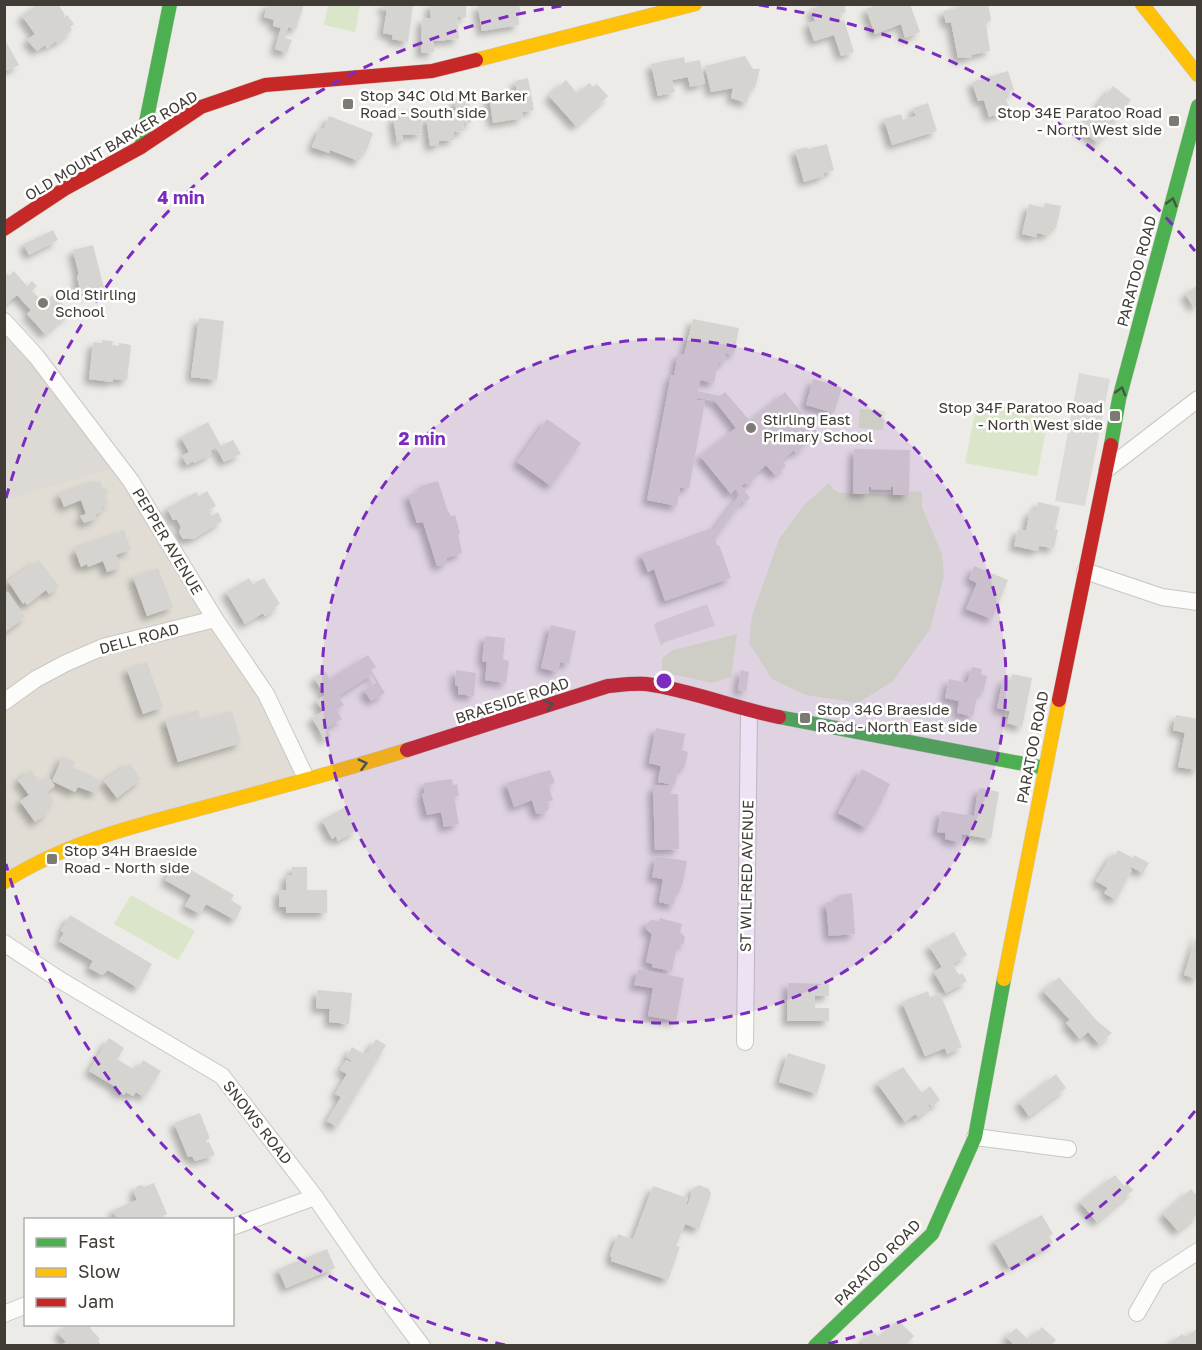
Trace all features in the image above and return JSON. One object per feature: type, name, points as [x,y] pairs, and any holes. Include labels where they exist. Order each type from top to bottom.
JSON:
[{"type":"street","points":[[141,147],[170,4]]},
{"type":"street","name":"OLD MOUNT BARKER ROAD","points":[[4,229],[66,188],[141,147],[201,107],[265,85],[432,71],[695,4]]},
{"type":"street","points":[[1142,4],[1197,75]]},
{"type":"street","name":"PARATOO ROAD","points":[[815,1346],[932,1234],[975,1137],[1045,768],[1107,469],[1119,399],[1197,106]]},
{"type":"street","name":"PEPPER AVENUE","points":[[4,321],[36,356],[131,481],[215,619],[266,694],[306,778]]},
{"type":"street","points":[[1107,469],[1197,399]]},
{"type":"street","points":[[1085,571],[1162,597],[1197,602]]},
{"type":"street","name":"DELL ROAD","points":[[4,702],[36,679],[103,646],[215,619]]},
{"type":"street","name":"BRAESIDE ROAD","points":[[4,882],[24,869],[73,846],[128,828],[370,762],[608,686],[643,684],[686,691],[748,711],[1045,768]]},
{"type":"street","name":"ST WILFRED AVENUE","points":[[745,1042],[748,711]]},
{"type":"street","name":"SNOWS ROAD","points":[[4,943],[60,980],[222,1076],[315,1197],[422,1346]]},
{"type":"street","points":[[975,1137],[1068,1149]]},
{"type":"street","points":[[234,1226],[315,1197]]},
{"type":"street","points":[[1137,1313],[1157,1278],[1197,1251]]},
{"type":"street","points":[[4,1314],[24,1306]]},
{"type":"shaded area","points":[[4,321],[121,467],[5,500]]},
{"type":"shaded area","points":[[1079,373],[1110,379],[1085,506],[1055,501]]},
{"type":"shaded area","points":[[121,467],[306,778],[127,828],[5,887],[4,500]]},
{"type":"shaded area","points":[[707,604],[715,626],[665,642],[661,646],[654,625],[657,622]]},
{"type":"green space","points":[[328,5],[360,5],[355,32],[324,25]]},
{"type":"green space","points":[[977,402],[1049,415],[1037,476],[965,463]]},
{"type":"green space","points":[[860,409],[885,411],[883,430],[858,428]]},
{"type":"green space","points":[[829,483],[834,490],[841,493],[909,495],[911,491],[922,492],[922,507],[942,554],[944,576],[930,629],[893,681],[858,703],[806,695],[772,679],[749,643],[752,616],[779,539],[804,505]]},
{"type":"green space","points":[[737,634],[731,677],[712,683],[662,672],[662,658],[673,650]]},
{"type":"green space","points":[[131,895],[195,931],[178,960],[114,924]]},
{"type":"building","points":[[38,4],[58,4],[65,15],[62,19],[67,15],[74,24],[70,27],[72,30],[57,43],[56,41],[47,48],[45,45],[37,51],[27,40],[35,34],[22,16]]},
{"type":"building","points":[[268,4],[304,4],[296,29],[288,27],[285,38],[292,40],[287,53],[275,49],[281,28],[273,26],[274,20],[264,17]]},
{"type":"building","points":[[383,4],[413,4],[408,42],[392,39],[393,35],[383,33],[387,10],[382,9]]},
{"type":"building","points":[[430,4],[466,4],[466,17],[457,17],[459,39],[433,41],[434,52],[421,53],[422,19],[431,18]]},
{"type":"building","points":[[519,4],[521,15],[518,16],[519,25],[482,31],[478,6]]},
{"type":"building","points":[[824,4],[831,6],[844,4],[846,12],[839,14],[841,21],[844,20],[854,52],[841,56],[834,35],[814,41],[808,23],[815,21],[811,9]]},
{"type":"building","points":[[880,4],[910,4],[920,32],[905,38],[901,24],[875,34],[866,9]]},
{"type":"building","points":[[957,4],[988,4],[991,20],[986,24],[990,51],[971,55],[972,57],[958,58],[951,22],[946,23],[943,11],[958,8]]},
{"type":"building","points":[[4,38],[19,65],[7,71],[4,67]]},
{"type":"building","points":[[745,56],[753,69],[760,69],[755,88],[751,87],[747,103],[731,98],[733,88],[711,92],[705,66]]},
{"type":"building","points":[[684,57],[685,63],[700,60],[705,83],[690,87],[688,77],[672,80],[675,92],[658,96],[651,64]]},
{"type":"building","points":[[1008,71],[1014,90],[1004,96],[1011,110],[989,117],[984,100],[978,101],[972,82]]},
{"type":"building","points":[[528,78],[534,110],[522,112],[523,118],[493,123],[489,95],[517,90],[515,81]]},
{"type":"building","points":[[566,80],[578,94],[589,83],[593,87],[597,84],[608,96],[576,126],[549,96]]},
{"type":"building","points":[[1113,86],[1131,100],[1098,143],[1079,129]]},
{"type":"building","points":[[469,98],[471,123],[463,123],[464,131],[454,132],[454,140],[439,141],[439,145],[430,146],[426,117],[439,116],[439,119],[445,119],[445,111],[456,110],[455,99]]},
{"type":"building","points":[[928,103],[937,131],[892,145],[884,119],[901,114],[903,120],[916,116],[913,108]]},
{"type":"building","points":[[420,109],[422,134],[403,135],[403,142],[397,142],[393,117],[402,116],[402,112],[407,112],[407,110]]},
{"type":"building","points":[[329,116],[373,133],[366,152],[363,151],[359,161],[330,150],[329,153],[312,147],[320,128],[324,129]]},
{"type":"building","points":[[827,144],[834,170],[824,173],[824,176],[804,182],[795,150]]},
{"type":"building","points":[[1045,203],[1061,206],[1056,228],[1051,227],[1047,235],[1037,233],[1036,237],[1022,234],[1029,204],[1044,208]]},
{"type":"building","points":[[53,230],[58,240],[29,255],[24,244]]},
{"type":"building","points":[[93,245],[104,288],[81,294],[73,250]]},
{"type":"building","name":"Old Stirling School","points":[[4,271],[9,276],[14,271],[27,286],[32,281],[37,286],[32,291],[40,299],[42,297],[46,301],[54,294],[70,312],[45,334],[27,314],[31,310],[17,295],[6,304],[4,302]]},
{"type":"building","points":[[1198,285],[1198,305],[1194,307],[1185,294]]},
{"type":"building","points":[[199,318],[224,321],[217,380],[191,377]]},
{"type":"building","points":[[693,319],[739,328],[734,354],[726,353],[724,363],[718,362],[714,383],[700,380],[698,391],[720,396],[725,392],[750,421],[785,392],[817,432],[804,442],[806,444],[796,453],[794,450],[782,460],[786,466],[775,475],[766,465],[754,475],[756,478],[747,485],[745,483],[741,486],[750,498],[745,502],[743,499],[715,539],[731,578],[665,601],[654,569],[648,572],[641,554],[711,528],[712,532],[740,494],[736,489],[731,494],[700,456],[736,428],[715,401],[697,397],[696,400],[705,401],[689,488],[680,488],[677,506],[647,500],[671,375],[674,376],[678,354],[684,355]]},
{"type":"building","points":[[102,340],[113,341],[112,345],[119,346],[119,343],[131,345],[127,380],[113,379],[112,382],[89,379],[93,342],[102,343]]},
{"type":"building","points":[[813,379],[842,387],[834,413],[806,405]]},
{"type":"building","points":[[547,419],[581,443],[551,486],[517,462]]},
{"type":"building","points":[[208,422],[221,446],[233,440],[241,454],[224,462],[216,447],[210,451],[212,454],[187,465],[182,456],[189,452],[181,437]]},
{"type":"building","points":[[854,449],[910,450],[909,495],[893,495],[893,487],[891,490],[869,487],[869,494],[853,494]]},
{"type":"building","points":[[95,480],[95,483],[100,481],[103,489],[106,488],[108,494],[105,496],[108,504],[101,507],[102,511],[95,514],[97,518],[84,523],[80,516],[86,514],[81,500],[64,507],[59,494]]},
{"type":"building","points":[[438,481],[447,509],[451,516],[455,515],[462,553],[446,558],[447,563],[437,566],[423,522],[417,523],[408,495],[422,490],[420,486]]},
{"type":"building","points":[[207,491],[216,506],[209,510],[212,516],[218,512],[222,521],[193,539],[183,539],[179,532],[181,527],[177,520],[173,520],[167,508],[196,492],[199,496]]},
{"type":"building","points":[[1038,502],[1060,507],[1054,548],[1039,546],[1038,551],[1014,546],[1018,529],[1026,531],[1030,510],[1036,511]]},
{"type":"building","points":[[124,530],[131,549],[116,555],[121,567],[107,572],[103,561],[88,567],[87,564],[81,567],[75,550],[82,545]]},
{"type":"building","points":[[39,560],[59,586],[49,594],[46,590],[27,605],[25,602],[23,604],[8,581]]},
{"type":"building","points":[[974,566],[1008,580],[992,619],[966,609],[977,583],[969,579]]},
{"type":"building","points":[[158,568],[173,607],[147,616],[133,577]]},
{"type":"building","points":[[249,578],[253,584],[264,578],[280,604],[265,616],[263,613],[245,624],[226,592]]},
{"type":"building","points":[[8,592],[25,617],[4,633],[4,595]]},
{"type":"building","points":[[551,625],[576,631],[569,664],[560,662],[558,672],[541,668]]},
{"type":"building","points":[[485,636],[505,638],[503,659],[509,661],[506,683],[485,680],[487,662],[482,661]]},
{"type":"building","points":[[368,655],[376,667],[371,670],[385,693],[371,701],[364,690],[376,683],[371,675],[338,696],[344,705],[336,710],[342,719],[326,728],[331,736],[325,740],[312,718],[323,711],[316,701],[325,695],[314,678],[325,671],[330,679]]},
{"type":"building","points":[[147,662],[163,707],[143,714],[127,669]]},
{"type":"building","points":[[972,667],[982,669],[981,674],[987,676],[983,693],[978,692],[973,716],[957,713],[959,701],[945,698],[949,679],[967,683]]},
{"type":"building","points":[[456,670],[476,673],[474,696],[458,694],[458,686],[455,686]]},
{"type":"building","points":[[741,670],[749,672],[746,691],[738,690]]},
{"type":"building","points":[[1012,674],[1032,678],[1022,727],[1007,723],[1010,711],[997,708],[1003,679],[1011,680]]},
{"type":"building","points":[[198,710],[201,720],[232,711],[241,743],[178,762],[165,720]]},
{"type":"building","points":[[1176,715],[1198,719],[1198,770],[1178,767],[1185,733],[1173,730]]},
{"type":"building","points":[[656,728],[685,734],[682,750],[688,752],[684,769],[679,767],[675,785],[658,782],[661,766],[649,763]]},
{"type":"building","points":[[63,756],[75,762],[73,767],[101,780],[95,793],[78,787],[75,792],[52,781]]},
{"type":"building","points":[[130,763],[141,779],[117,798],[104,781]]},
{"type":"building","points":[[862,769],[890,784],[866,828],[838,813]]},
{"type":"building","points":[[31,770],[40,782],[48,776],[55,786],[47,792],[54,801],[47,806],[49,809],[45,812],[46,814],[35,822],[20,801],[29,795],[18,780]]},
{"type":"building","points":[[550,770],[555,783],[548,785],[553,800],[547,802],[549,808],[546,812],[536,813],[532,800],[514,807],[506,783]]},
{"type":"building","points":[[452,779],[453,785],[457,784],[459,796],[454,797],[459,824],[444,827],[441,812],[427,815],[422,794],[425,793],[424,783]]},
{"type":"building","points":[[671,785],[671,794],[678,794],[679,849],[655,850],[653,786]]},
{"type":"building","points":[[981,788],[999,792],[991,839],[962,834],[960,842],[945,839],[946,833],[937,832],[941,811],[974,816],[978,790]]},
{"type":"building","points":[[345,807],[357,830],[338,841],[336,836],[332,839],[322,820]]},
{"type":"building","points":[[1118,850],[1149,863],[1143,873],[1131,867],[1132,870],[1116,900],[1104,893],[1108,888],[1096,881],[1112,854],[1115,855]]},
{"type":"building","points":[[656,856],[687,861],[683,882],[679,893],[676,893],[674,905],[659,902],[663,879],[652,877]]},
{"type":"building","points":[[176,861],[234,895],[231,900],[242,907],[235,920],[206,904],[200,914],[185,906],[191,895],[165,880]]},
{"type":"building","points":[[292,867],[307,867],[307,890],[327,890],[327,913],[286,913],[286,907],[279,907],[279,890],[286,890],[286,875],[292,875]]},
{"type":"building","points":[[852,893],[855,934],[829,936],[826,902],[838,901],[838,895]]},
{"type":"building","points":[[70,915],[152,964],[138,988],[108,970],[102,975],[89,968],[93,961],[59,941],[64,933],[61,931]]},
{"type":"building","points":[[660,918],[682,924],[680,932],[685,937],[684,943],[677,947],[672,971],[652,967],[653,964],[646,962],[652,934],[646,929],[647,923],[652,920],[659,921]]},
{"type":"building","points":[[1198,931],[1198,979],[1184,975]]},
{"type":"building","points":[[954,932],[967,955],[952,964],[959,975],[962,973],[967,981],[946,993],[934,972],[942,967],[929,946]]},
{"type":"building","points":[[638,969],[684,978],[676,1021],[648,1016],[653,988],[634,985]]},
{"type":"building","points":[[1059,977],[1097,1021],[1112,1033],[1099,1044],[1088,1032],[1080,1039],[1066,1023],[1070,1020],[1043,991]]},
{"type":"building","points":[[788,983],[829,984],[829,996],[815,996],[815,1008],[829,1008],[829,1021],[787,1021]]},
{"type":"building","points":[[317,990],[352,993],[349,1024],[329,1022],[330,1009],[316,1008]]},
{"type":"building","points":[[928,991],[930,997],[940,993],[962,1047],[947,1054],[945,1048],[925,1056],[902,1002]]},
{"type":"building","points":[[109,1038],[124,1048],[117,1059],[133,1069],[135,1065],[139,1067],[143,1060],[161,1071],[144,1097],[136,1092],[133,1096],[126,1092],[124,1095],[115,1089],[116,1087],[89,1071]]},
{"type":"building","points":[[376,1039],[386,1045],[337,1127],[327,1121],[341,1097],[335,1094],[347,1074],[340,1070],[346,1060],[352,1061],[346,1057],[352,1047],[366,1055]]},
{"type":"building","points":[[788,1053],[826,1065],[817,1094],[779,1082]]},
{"type":"building","points":[[903,1067],[922,1093],[930,1086],[940,1100],[932,1107],[930,1104],[928,1106],[930,1108],[918,1117],[915,1114],[905,1122],[877,1083]]},
{"type":"building","points":[[1056,1074],[1066,1088],[1029,1116],[1019,1102]]},
{"type":"building","points":[[200,1113],[209,1136],[206,1141],[209,1142],[215,1155],[195,1161],[192,1156],[188,1157],[174,1123]]},
{"type":"building","points":[[1115,1175],[1124,1186],[1127,1183],[1133,1190],[1097,1222],[1080,1202]]},
{"type":"building","points":[[154,1183],[167,1214],[159,1218],[116,1218],[113,1210],[137,1200],[134,1192],[136,1187],[141,1185],[144,1187]]},
{"type":"building","points":[[699,1185],[709,1189],[711,1194],[699,1229],[685,1224],[676,1246],[680,1247],[668,1280],[611,1261],[610,1256],[618,1234],[633,1239],[653,1186],[688,1198],[686,1204],[688,1205],[693,1188]]},
{"type":"building","points":[[1191,1189],[1198,1197],[1198,1214],[1178,1231],[1163,1214]]},
{"type":"building","points":[[1042,1215],[1053,1234],[1049,1236],[1053,1243],[1009,1267],[994,1241]]},
{"type":"building","points":[[327,1249],[335,1268],[286,1288],[278,1269]]},
{"type":"building","points":[[898,1320],[914,1336],[905,1346],[865,1346],[862,1342],[873,1331],[880,1338]]},
{"type":"building","points":[[66,1326],[92,1326],[90,1328],[100,1339],[98,1341],[102,1346],[68,1344],[59,1346],[66,1342],[58,1333]]},
{"type":"building","points":[[1042,1327],[1056,1340],[1050,1346],[1015,1346],[1006,1337],[1016,1328],[1029,1340]]},
{"type":"building","points":[[1198,1328],[1198,1346],[1171,1346],[1170,1343],[1182,1334],[1185,1337]]},
{"type":"traffic: fast","points":[[141,147],[170,4]]},
{"type":"traffic: fast","points":[[1111,445],[1119,399],[1198,106]]},
{"type":"traffic: fast","points":[[779,717],[1045,768]]},
{"type":"traffic: fast","points":[[815,1346],[932,1234],[975,1137],[1004,979]]},
{"type":"traffic: slow","points":[[476,60],[695,4]]},
{"type":"traffic: slow","points":[[1142,4],[1198,75]]},
{"type":"traffic: slow","points":[[1004,979],[1059,700]]},
{"type":"traffic: slow","points":[[4,882],[48,858],[118,831],[407,750]]},
{"type":"traffic: jam","points":[[4,229],[66,188],[141,147],[201,107],[265,85],[432,71],[476,60]]},
{"type":"traffic: jam","points":[[1059,700],[1111,445]]},
{"type":"traffic: jam","points":[[407,750],[608,686],[641,684],[663,687],[779,717]]},
{"type":"place","name":"Stop 34C Old Mt Barker Road - South side","points":[[348,104]]},
{"type":"place","name":"Stop 34E Paratoo Road - North West side","points":[[1174,121]]},
{"type":"place","name":"Old Stirling School","points":[[43,303]]},
{"type":"place","name":"Stop 34F Paratoo Road - North West side","points":[[1115,416]]},
{"type":"place","name":"Stirling East Primary School","points":[[751,428]]},
{"type":"place","name":"Stop 34G Braeside Road - North East side","points":[[805,718]]},
{"type":"place","name":"Stop 34H Braeside Road - North side","points":[[52,859]]}]
